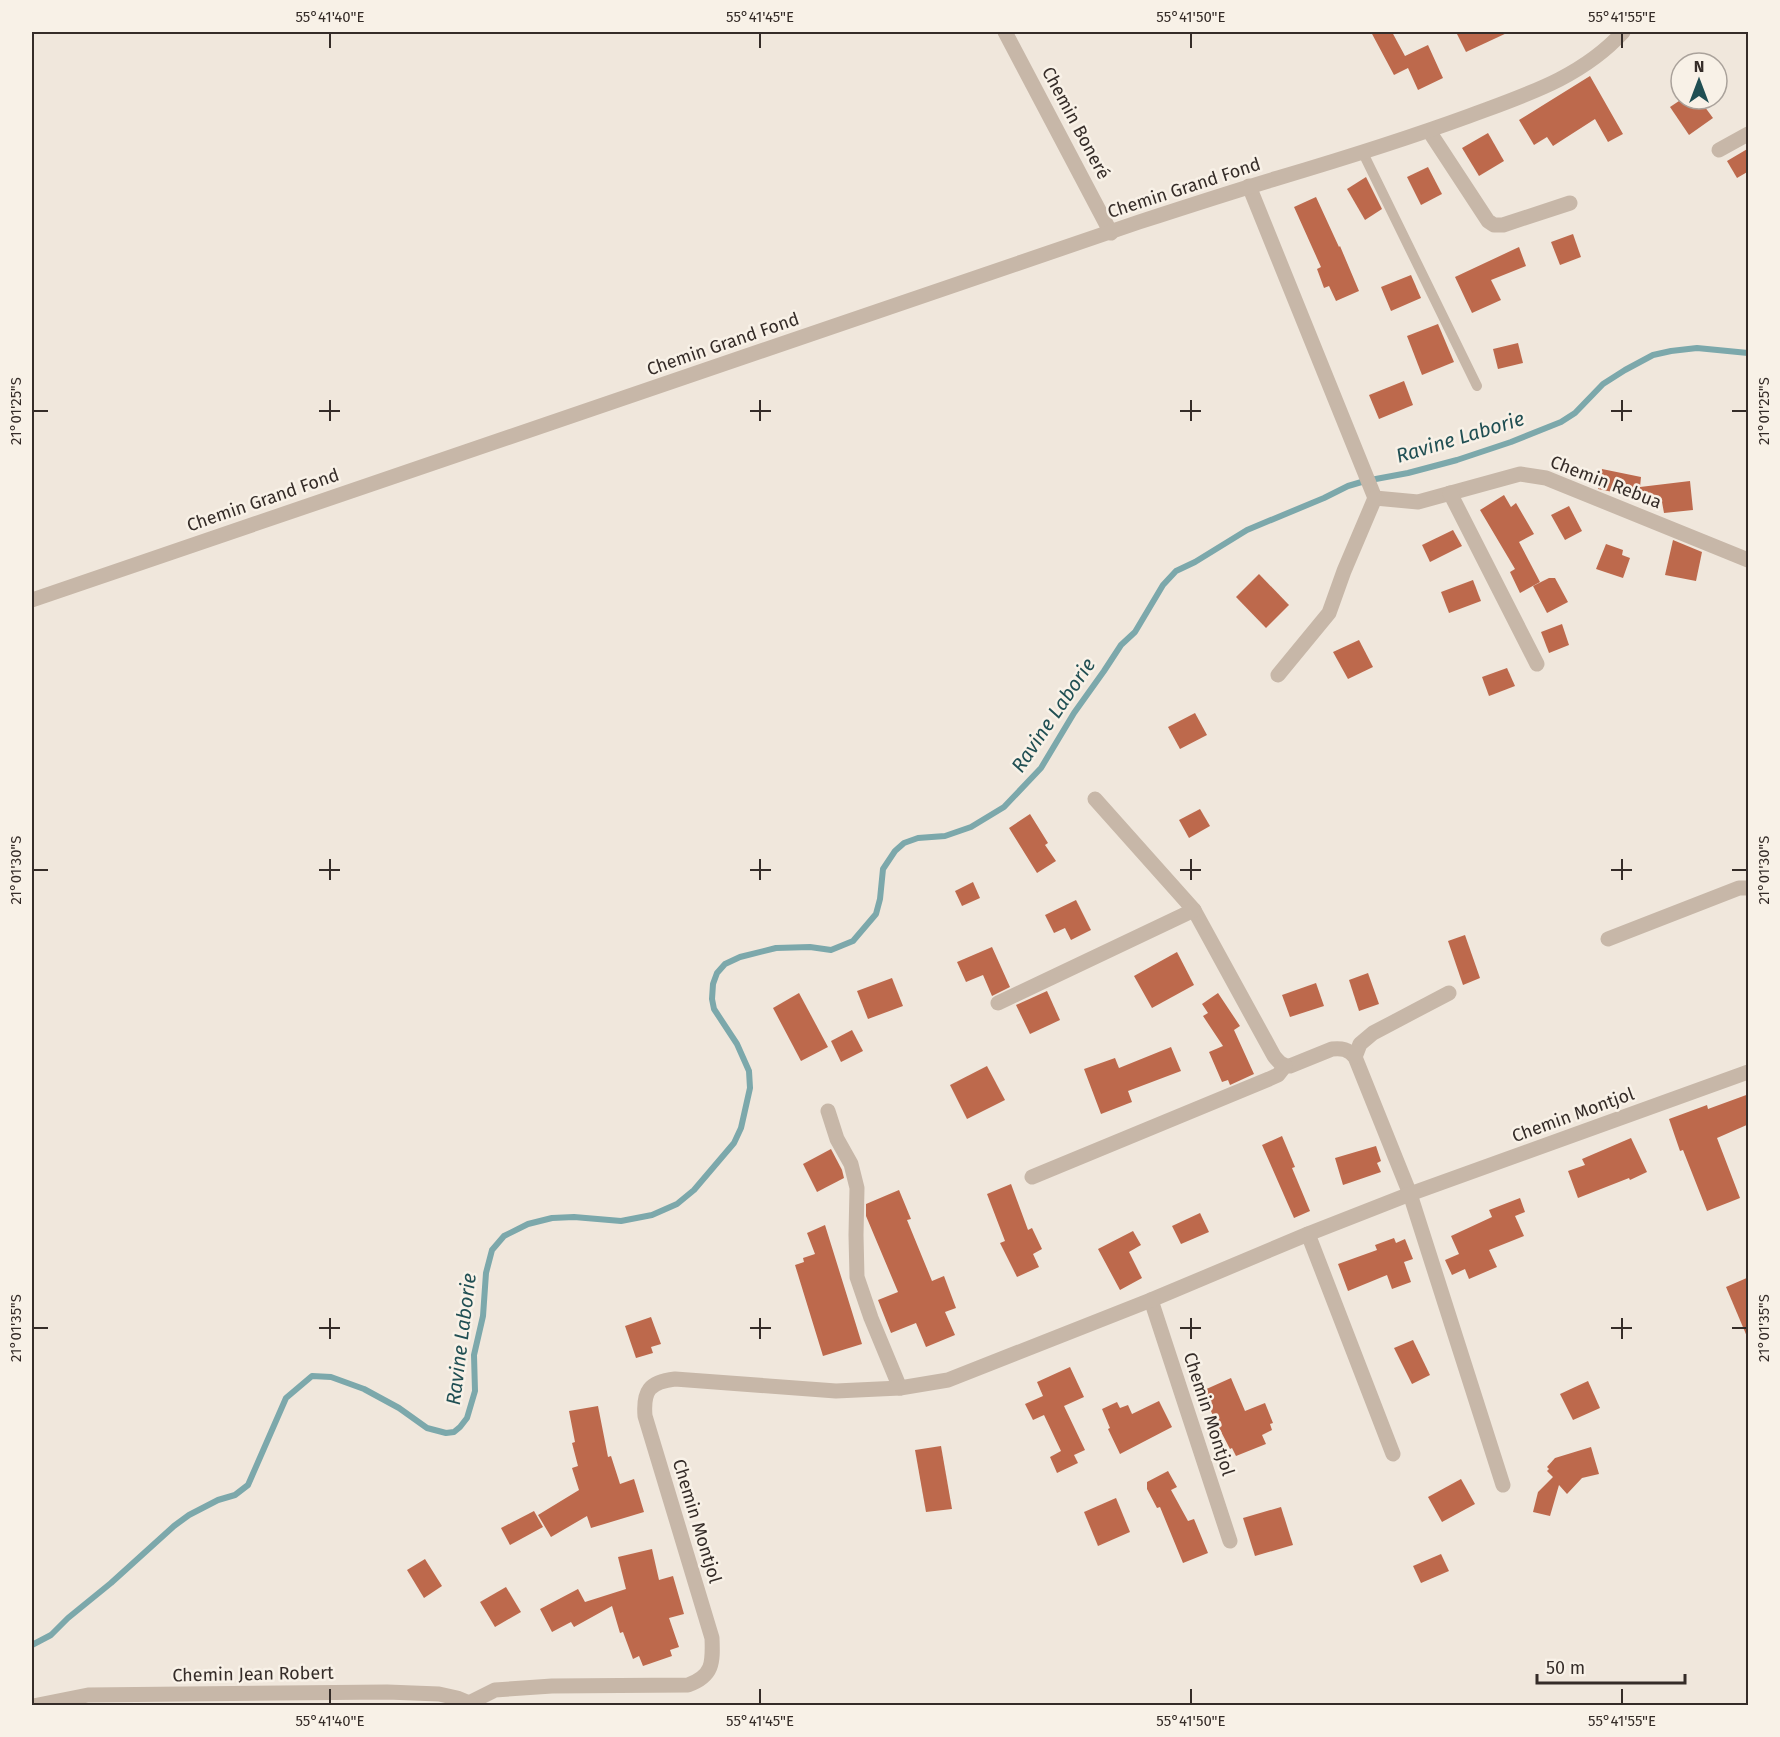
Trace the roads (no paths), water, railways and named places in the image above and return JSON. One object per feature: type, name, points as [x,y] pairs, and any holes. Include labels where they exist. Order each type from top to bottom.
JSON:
[{"type":"street","name":"Chemin Boneré","points":[[1005,32],[1111,233]]},
{"type":"street","name":"Chemin Grand Fond","points":[[32,600],[1249,186],[1363,153],[1429,130],[1548,86],[1581,68],[1608,48],[1623,32]]},
{"type":"street","points":[[1429,130],[1488,221],[1494,225],[1503,225],[1570,203]]},
{"type":"street","points":[[1719,150],[1749,134]]},
{"type":"street","points":[[1249,186],[1373,494],[1329,613],[1278,675]]},
{"type":"street","name":"Chemin Rebua","points":[[1373,494],[1418,502],[1520,474],[1546,478],[1749,560]]},
{"type":"street","points":[[1450,493],[1537,664]]},
{"type":"street","points":[[1095,799],[1194,910],[1280,1064],[1290,1066],[1332,1049],[1344,1049],[1355,1057],[1410,1194],[1503,1485]]},
{"type":"street","points":[[1608,939],[1739,888],[1749,888]]},
{"type":"street","points":[[998,1003],[1194,910]]},
{"type":"street","points":[[1355,1057],[1360,1044],[1373,1033],[1449,993]]},
{"type":"street","points":[[1032,1177],[1278,1075],[1285,1066]]},
{"type":"street","name":"Chemin Montjol","points":[[470,1704],[495,1690],[552,1686],[688,1685],[700,1681],[707,1674],[713,1654],[712,1638],[645,1416],[645,1397],[657,1382],[675,1378],[836,1391],[900,1388],[948,1380],[1410,1194],[1749,1072]]},
{"type":"street","points":[[828,1111],[837,1139],[851,1164],[857,1188],[857,1277],[900,1388]]},
{"type":"street","points":[[1308,1234],[1393,1454]]},
{"type":"street","name":"Chemin Montjol","points":[[1151,1300],[1230,1541]]},
{"type":"street","name":"Chemin Jean Robert","points":[[33,1706],[88,1695],[375,1692],[439,1694],[470,1704]]},
{"type":"lane","points":[[1363,153],[1477,386]]},
{"type":"waterway","name":"Ravine Laborie","points":[[32,1645],[51,1635],[174,1526],[189,1515],[218,1500],[235,1495],[248,1485],[286,1398],[312,1376],[331,1377],[364,1389],[399,1408],[427,1428],[446,1433],[454,1432],[460,1427],[467,1418],[475,1391],[474,1355],[483,1316],[486,1273],[492,1250],[504,1236],[528,1224],[552,1218],[574,1217],[621,1221],[652,1215],[677,1204],[694,1190],[734,1143],[741,1128],[750,1088],[749,1071],[737,1044],[714,1009],[713,984],[717,973],[725,964],[740,957],[776,948],[810,947],[831,950],[853,941],[876,914],[883,869],[895,851],[904,843],[918,838],[945,836],[971,827],[1004,807],[1041,768],[1074,713],[1121,645],[1135,632],[1163,585],[1176,571],[1247,530],[1348,486],[1457,460],[1561,422],[1575,413],[1603,384],[1653,355],[1697,348],[1748,353]]}]
